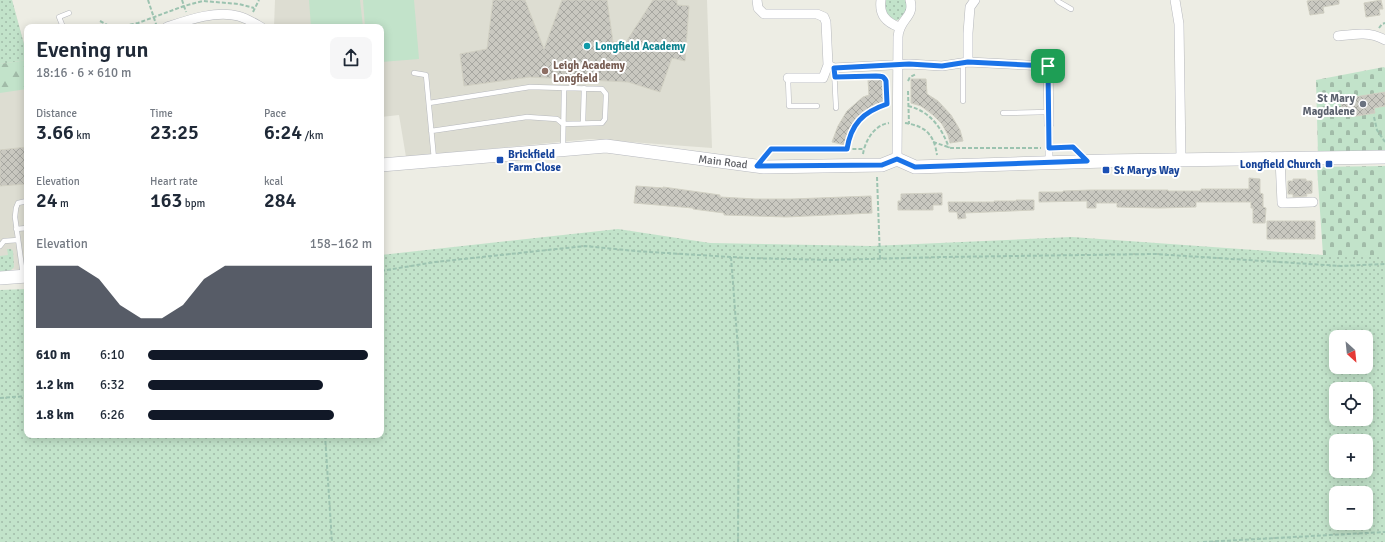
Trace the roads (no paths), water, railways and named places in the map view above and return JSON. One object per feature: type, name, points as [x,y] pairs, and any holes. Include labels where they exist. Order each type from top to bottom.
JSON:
[{"type":"main road","name":"Main Road","points":[[384,165],[606,146],[757,166],[882,165],[897,159]]},
{"type":"main road","points":[[897,159],[915,167],[1087,161],[1385,157]]},
{"type":"main road","points":[[0,278],[24,276]]},
{"type":"street","points":[[758,0],[758,8],[764,14],[817,14],[824,17],[826,22],[831,67],[824,78],[788,78]]},
{"type":"street","points":[[881,0],[883,17],[888,22],[899,27]]},
{"type":"street","points":[[897,159],[898,36],[899,27],[911,11],[912,6],[910,0]]},
{"type":"street","points":[[966,62],[970,7],[975,0]]},
{"type":"street","points":[[1176,0],[1179,24],[1181,160]]},
{"type":"street","points":[[176,24],[200,17],[223,15],[238,16],[255,24]]},
{"type":"street","points":[[1338,36],[1370,34],[1379,36],[1385,40]]},
{"type":"street","points":[[831,67],[898,64],[942,66],[966,62],[1048,66],[1049,162]]},
{"type":"street","points":[[1280,158],[1282,203],[1313,202]]},
{"type":"lane","points":[[1057,0],[1071,9]]},
{"type":"lane","points":[[62,24],[59,17],[69,14]]},
{"type":"lane","points":[[963,101],[966,62]]},
{"type":"lane","points":[[831,67],[836,108]]},
{"type":"lane","points":[[414,73],[426,75],[434,161]]},
{"type":"lane","points":[[788,78],[789,106],[817,106]]},
{"type":"lane","points":[[429,104],[530,87],[602,89],[606,94],[604,121],[602,123],[563,124],[557,119],[527,117],[432,131]]},
{"type":"lane","points":[[563,149],[564,88]]},
{"type":"lane","points":[[584,88],[584,123]]},
{"type":"lane","points":[[1003,113],[1049,112]]},
{"type":"lane","points":[[24,201],[19,202],[16,208],[15,219],[24,271]]},
{"type":"lane","points":[[16,229],[24,228]]},
{"type":"lane","points":[[0,246],[4,242],[18,240]]},
{"type":"place","name":"Longfield Academy","points":[[587,46]]},
{"type":"place","name":"Leigh Academy Longfield","points":[[545,71]]},
{"type":"place","name":"St Mary Magdalene","points":[[1363,104]]},
{"type":"place","name":"Brickfield Farm Close","points":[[500,160]]},
{"type":"place","name":"Longfield Church","points":[[1329,164]]},
{"type":"place","name":"St Marys Way","points":[[1106,170]]}]
